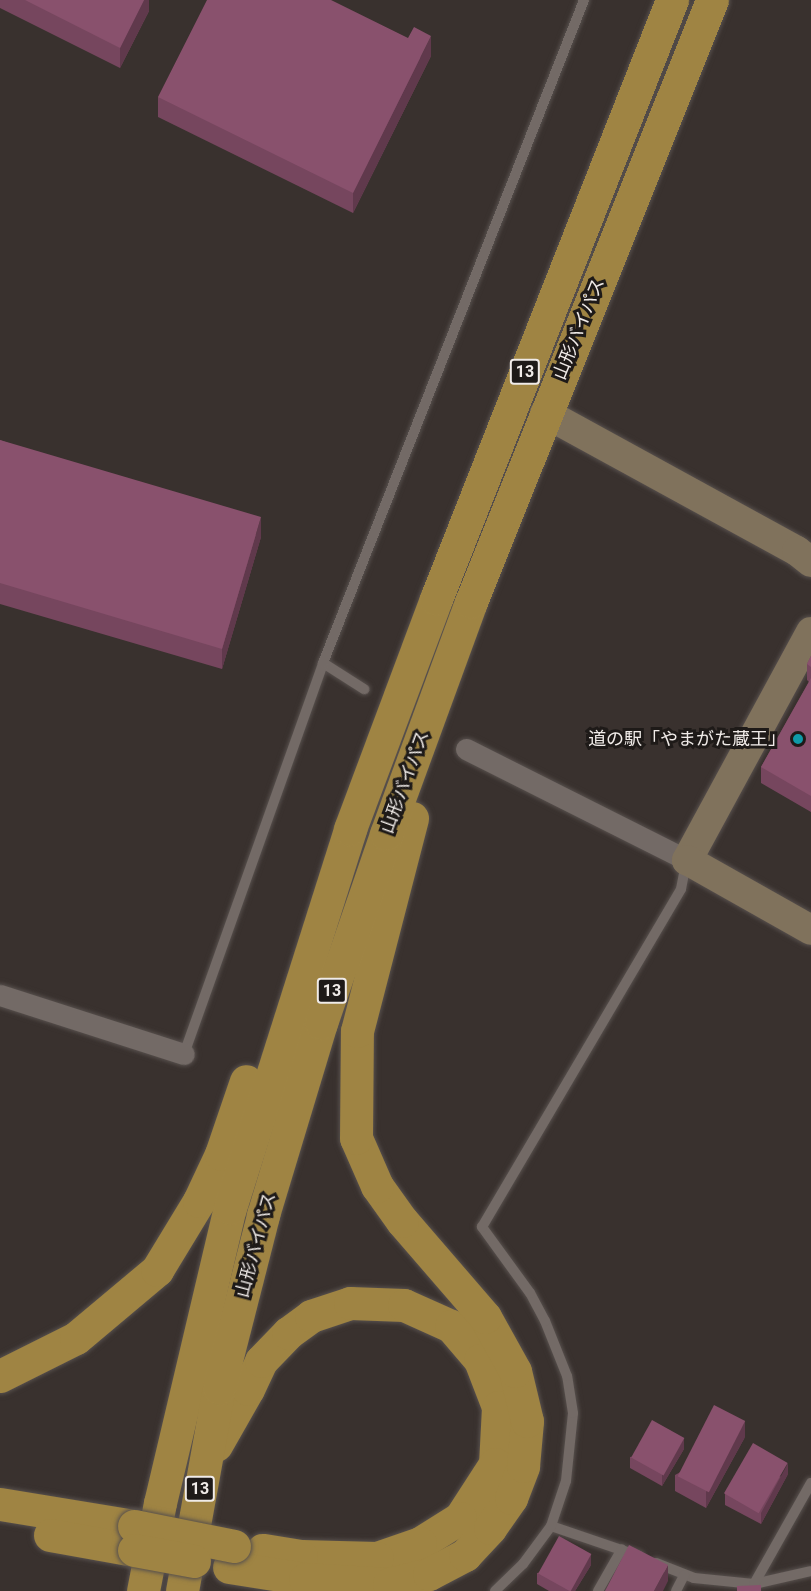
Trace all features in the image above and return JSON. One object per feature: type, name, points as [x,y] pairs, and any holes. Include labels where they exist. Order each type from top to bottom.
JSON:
[{"type":"highway","name":"山形バイパス","points":[[142,1591],[160,1503],[230,1208],[347,840],[381,744],[672,0]]},
{"type":"highway","name":"山形バイパス","points":[[182,1591],[219,1388],[262,1215],[314,1046],[386,834],[471,602],[712,0]]},
{"type":"highway","points":[[0,1504],[134,1538],[231,1557],[305,1579],[389,1584],[429,1574],[465,1555],[490,1528],[511,1498],[523,1466],[527,1421],[515,1371],[485,1317],[402,1221],[377,1186],[356,1138],[357,1031],[471,602]]},
{"type":"highway","points":[[0,1376],[76,1338],[157,1270],[199,1201],[221,1154],[241,1098],[333,825],[381,744]]},
{"type":"highway","points":[[205,1463],[243,1399],[261,1360],[288,1333],[311,1316],[350,1303],[404,1305],[451,1326],[480,1360],[498,1407],[495,1464],[460,1518],[420,1543],[377,1558],[231,1557]]},
{"type":"highway","points":[[0,1526],[134,1538]]},
{"type":"street","points":[[545,413],[797,551],[811,562]]},
{"type":"street","points":[[687,860],[811,632]]},
{"type":"street","points":[[466,749],[687,860],[811,930]]},
{"type":"street","points":[[0,995],[184,1053]]},
{"type":"lane","points":[[184,1053],[322,663],[584,0]]},
{"type":"lane","points":[[322,663],[364,689]]},
{"type":"lane","points":[[495,1591],[523,1564],[551,1526],[566,1481],[573,1413],[567,1376],[550,1330],[530,1293],[482,1227],[681,889],[687,860]]},
{"type":"lane","points":[[754,1584],[811,1483]]},
{"type":"lane","points":[[551,1526],[622,1549],[694,1578],[754,1584],[811,1571]]},
{"type":"lane","points":[[598,1591],[622,1549]]},
{"type":"lane","points":[[676,1591],[684,1575]]},
{"type":"building","points":[[25,0],[144,0],[120,48]]},
{"type":"building","points":[[207,0],[331,0],[408,38],[414,27],[431,36],[353,193],[158,97]]},
{"type":"building","points":[[0,440],[261,517],[222,649],[0,583]]},
{"type":"building","name":"道の駅「やまがた蔵王」","points":[[811,678],[811,796],[761,767]]},
{"type":"building","points":[[714,1405],[745,1421],[709,1492],[678,1476]]},
{"type":"building","points":[[652,1420],[684,1438],[664,1476],[631,1458]]},
{"type":"building","points":[[753,1443],[788,1463],[759,1513],[724,1493]]},
{"type":"building","points":[[559,1536],[591,1554],[571,1591],[538,1574]]},
{"type":"building","points":[[629,1545],[668,1565],[654,1591],[605,1591]]},
{"type":"building","points":[[761,1585],[761,1591],[737,1591],[737,1586]]},
{"type":"place","name":"道の駅「やまがた蔵王」","points":[[798,739]]}]
